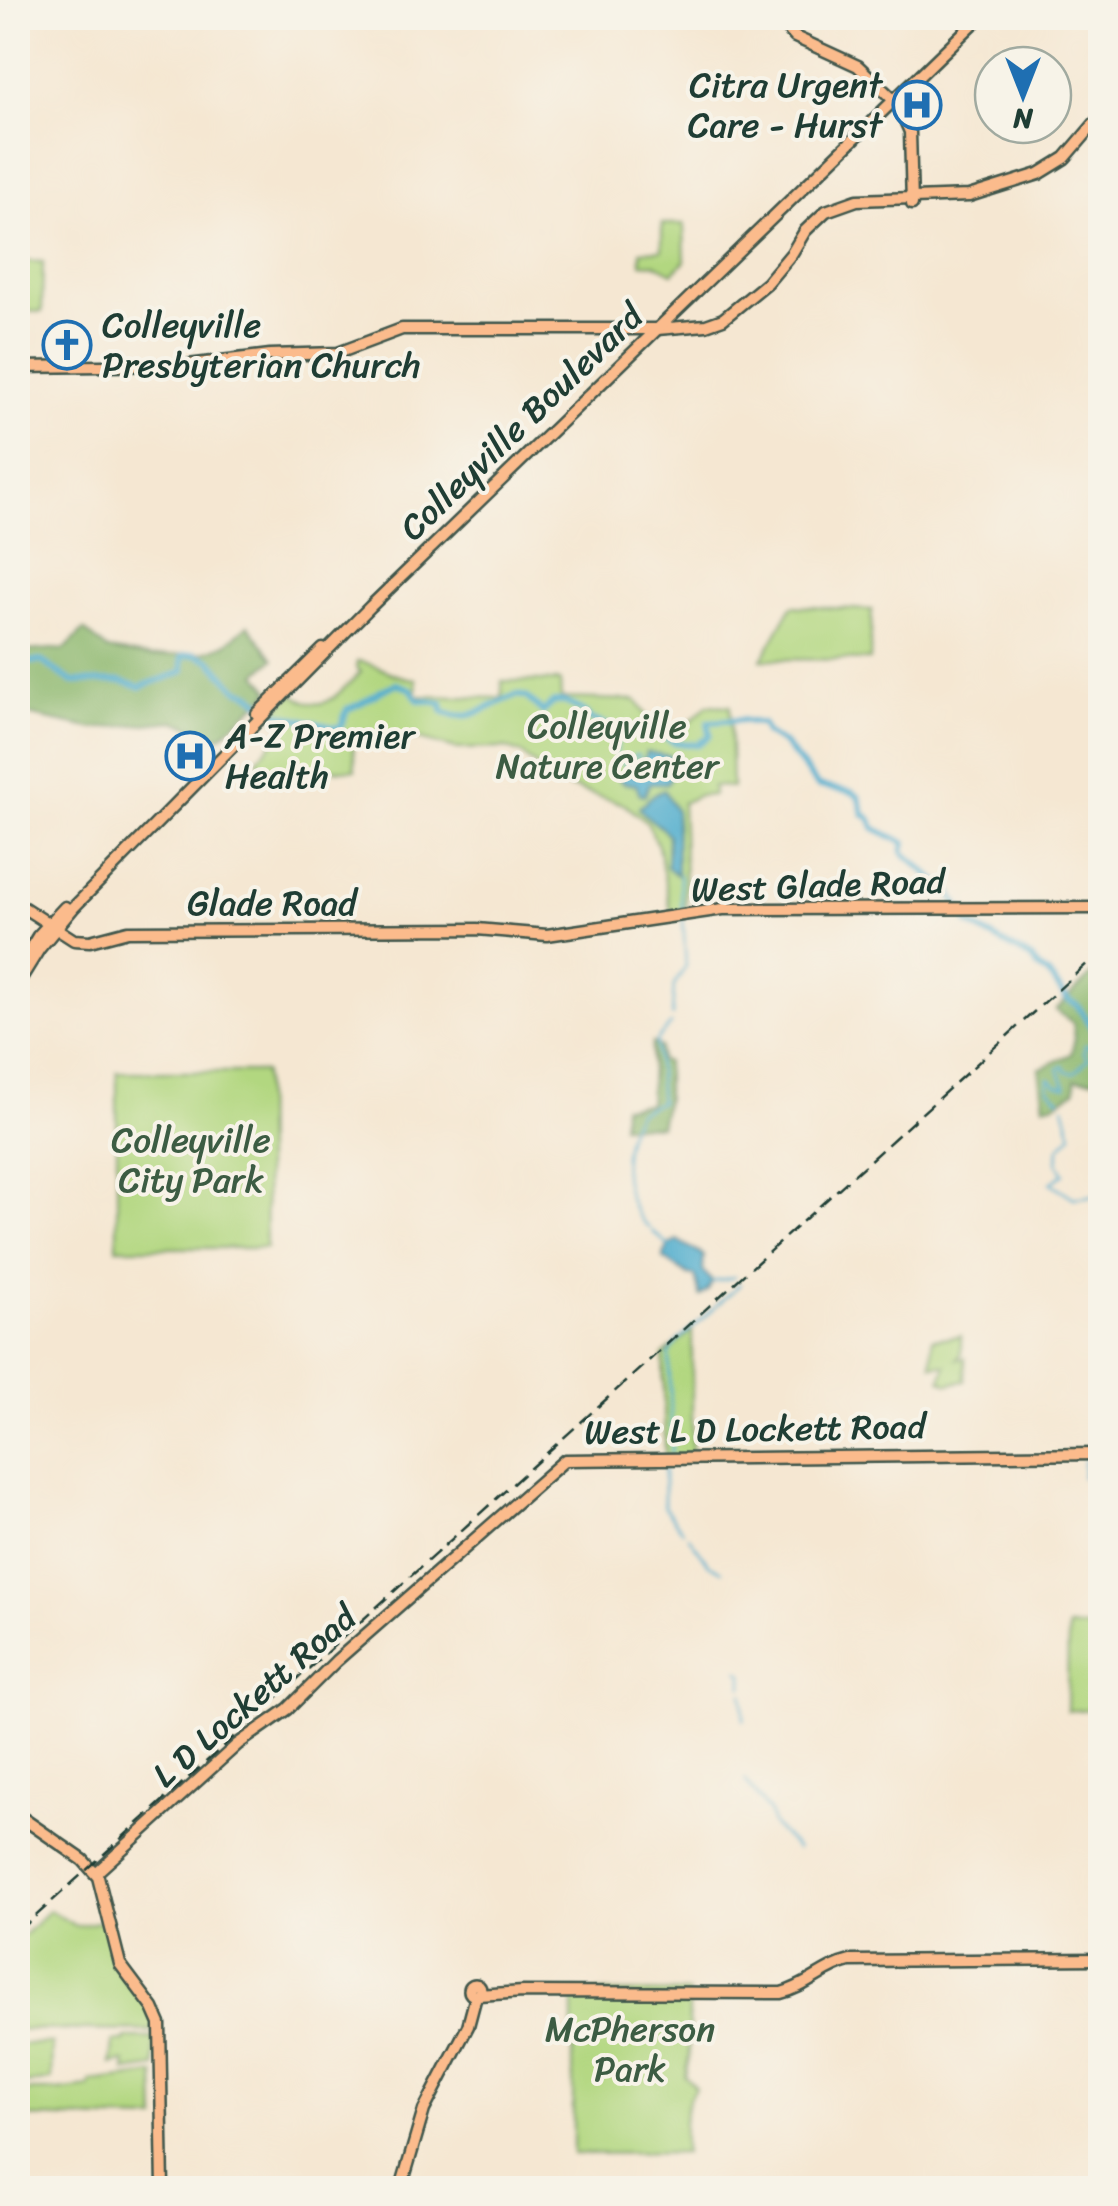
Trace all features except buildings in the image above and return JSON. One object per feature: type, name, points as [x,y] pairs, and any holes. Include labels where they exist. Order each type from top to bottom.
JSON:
[{"type":"main road","points":[[778,18],[796,37],[854,66],[895,104],[910,132],[912,202]]},
{"type":"main road","name":"Colleyville Boulevard","points":[[18,970],[102,874],[281,694],[332,650],[348,629],[710,277],[895,104],[979,18]]},
{"type":"main road","points":[[1056,173],[1100,118]]},
{"type":"main road","points":[[18,367],[188,365],[270,355],[338,353],[402,329],[696,332],[730,320],[771,288],[819,221],[836,206],[969,199],[1056,173],[1100,126]]},
{"type":"main road","points":[[969,199],[1038,174],[1068,156]]},
{"type":"main road","name":"Glade Road","points":[[18,904],[51,928],[79,941],[117,931],[482,929],[538,935]]},
{"type":"main road","name":"West Glade Road","points":[[538,935],[723,909],[1100,908]]},
{"type":"main road","name":"Colleyville Boulevard","points":[[18,983],[51,928]]},
{"type":"main road","points":[[254,945],[256,936],[266,930]]},
{"type":"main road","name":"West L D Lockett Road","points":[[450,1561],[559,1462],[570,1459],[1100,1454]]},
{"type":"main road","name":"L D Lockett Road","points":[[96,1873],[238,1744],[288,1709],[337,1660],[450,1561]]},
{"type":"main road","points":[[18,1815],[96,1873],[120,1964],[160,2024],[163,2188]]},
{"type":"main road","points":[[401,2188],[424,2110],[468,2026],[476,1996],[781,1992],[802,1986],[828,1968],[854,1961],[1100,1959]]},
{"type":"green space","points":[[662,224],[684,224],[685,261],[673,273],[655,264],[641,263],[641,251],[662,250]]},
{"type":"green space","points":[[19,261],[43,262],[42,312],[18,311]]},
{"type":"green space","points":[[792,606],[872,610],[870,660],[762,659]]},
{"type":"green space","points":[[248,625],[274,659],[257,674],[271,691],[220,737],[174,721],[94,729],[18,713],[18,649],[64,650],[84,630],[108,650],[152,657],[204,652],[226,644]]},
{"type":"green space","name":"Colleyville Nature Center","points":[[358,661],[416,679],[417,696],[502,698],[502,681],[560,681],[561,698],[636,700],[654,726],[667,733],[687,725],[707,705],[730,706],[732,787],[713,786],[713,795],[697,796],[682,803],[686,910],[671,912],[658,846],[647,822],[624,804],[556,783],[522,754],[506,748],[456,749],[399,738],[353,743],[355,770],[262,768],[257,759],[286,729],[271,715],[293,694],[314,703],[330,700],[361,672]]},
{"type":"green space","points":[[1095,971],[1100,976],[1100,1079],[1075,1080],[1075,1091],[1044,1106],[1039,1069],[1071,1054],[1075,1038],[1073,1023],[1056,1010]]},
{"type":"green space","points":[[652,1043],[660,1047],[660,1061],[666,1062],[666,1098],[660,1126],[622,1125],[623,1106],[649,1104]]},
{"type":"green space","name":"Colleyville City Park","points":[[117,1072],[264,1072],[266,1248],[117,1248]]},
{"type":"green space","points":[[692,1330],[692,1457],[665,1457],[663,1355]]},
{"type":"green space","points":[[961,1336],[961,1354],[957,1359],[965,1358],[965,1381],[949,1384],[941,1380],[946,1365],[932,1365],[932,1339]]},
{"type":"green space","points":[[1068,1628],[1100,1628],[1100,1681],[1093,1681],[1093,1709],[1067,1711]]},
{"type":"green space","points":[[49,1910],[76,1926],[108,1920],[114,1957],[155,2015],[159,2031],[18,2029],[18,1941]]},
{"type":"green space","name":"McPherson Park","points":[[573,1992],[689,1993],[689,2057],[685,2076],[695,2088],[685,2111],[684,2153],[573,2154]]},
{"type":"green space","points":[[154,2038],[155,2067],[126,2071],[125,2062],[111,2064],[113,2041]]},
{"type":"green space","points":[[18,2044],[52,2044],[51,2080],[18,2085]]},
{"type":"green space","points":[[155,2074],[156,2120],[18,2117],[18,2091],[90,2087],[90,2082]]},
{"type":"water","points":[[646,752],[670,756],[673,772],[667,783],[649,784],[645,795],[640,794],[636,785],[623,783],[617,777],[619,772],[640,775]]},
{"type":"water","points":[[664,790],[676,811],[677,875],[667,867],[668,835],[639,808]]},
{"type":"water","points":[[677,1240],[704,1256],[703,1270],[712,1282],[700,1296],[695,1276],[663,1258],[668,1246]]},
{"type":"waterway","points":[[18,656],[30,662],[41,661],[73,682],[121,681],[140,687],[183,671],[182,656],[195,654],[210,660],[237,689],[251,694],[272,712],[336,728],[342,725],[347,709],[397,684],[411,689],[418,700],[442,703],[443,711],[453,715],[473,714],[518,695],[543,712],[554,702],[565,702],[590,719],[619,729],[652,729],[673,742],[697,745],[710,735],[708,722],[741,720],[762,724],[766,733],[784,744],[818,786],[852,792],[859,797],[874,828],[905,843],[903,852],[947,886],[969,924],[1032,959],[1077,1005],[1100,1040]]},
{"type":"waterway","points":[[619,729],[616,755],[625,766],[638,755],[642,771]]},
{"type":"waterway","points":[[679,875],[682,911]]},
{"type":"waterway","points":[[672,1016],[674,985],[686,966],[683,918]]},
{"type":"waterway","points":[[649,1228],[631,1203],[624,1156],[638,1112],[660,1102],[656,1041],[671,1024]]},
{"type":"waterway","points":[[1060,1099],[1048,1088],[1049,1078],[1066,1087],[1058,1069],[1063,1066],[1074,1073],[1088,1059],[1085,1045],[1096,1056],[1100,1055]]},
{"type":"waterway","points":[[1064,1106],[1072,1134],[1059,1148],[1058,1163],[1064,1174],[1051,1183],[1074,1198],[1098,1195],[1100,1207]]},
{"type":"waterway","points":[[1100,1226],[1100,1232]]},
{"type":"waterway","points":[[652,1231],[669,1246]]},
{"type":"waterway","points":[[712,1282],[734,1277]]},
{"type":"waterway","points":[[679,1340],[740,1284]]},
{"type":"waterway","points":[[670,1454],[669,1355],[677,1342]]},
{"type":"waterway","points":[[1098,1384],[1100,1374]]},
{"type":"waterway","points":[[1083,1478],[1084,1459]]},
{"type":"waterway","points":[[664,1465],[664,1507],[683,1531]]},
{"type":"waterway","points":[[688,1536],[709,1564],[722,1571]]},
{"type":"waterway","points":[[1094,1612],[1094,1625],[1100,1636]]},
{"type":"waterway","points":[[739,1671],[743,1674],[743,1687]]},
{"type":"waterway","points":[[743,1694],[744,1720]]},
{"type":"waterway","points":[[745,1780],[770,1813],[773,1825],[797,1849]]},
{"type":"railway","points":[[18,1932],[1100,952]]},
{"type":"place","name":"Citra Urgent Care - Hurst","points":[[917,105]]},
{"type":"place","name":"Colleyville Presbyterian Church","points":[[67,345]]},
{"type":"place","name":"A-Z Premier Health","points":[[190,756]]}]
